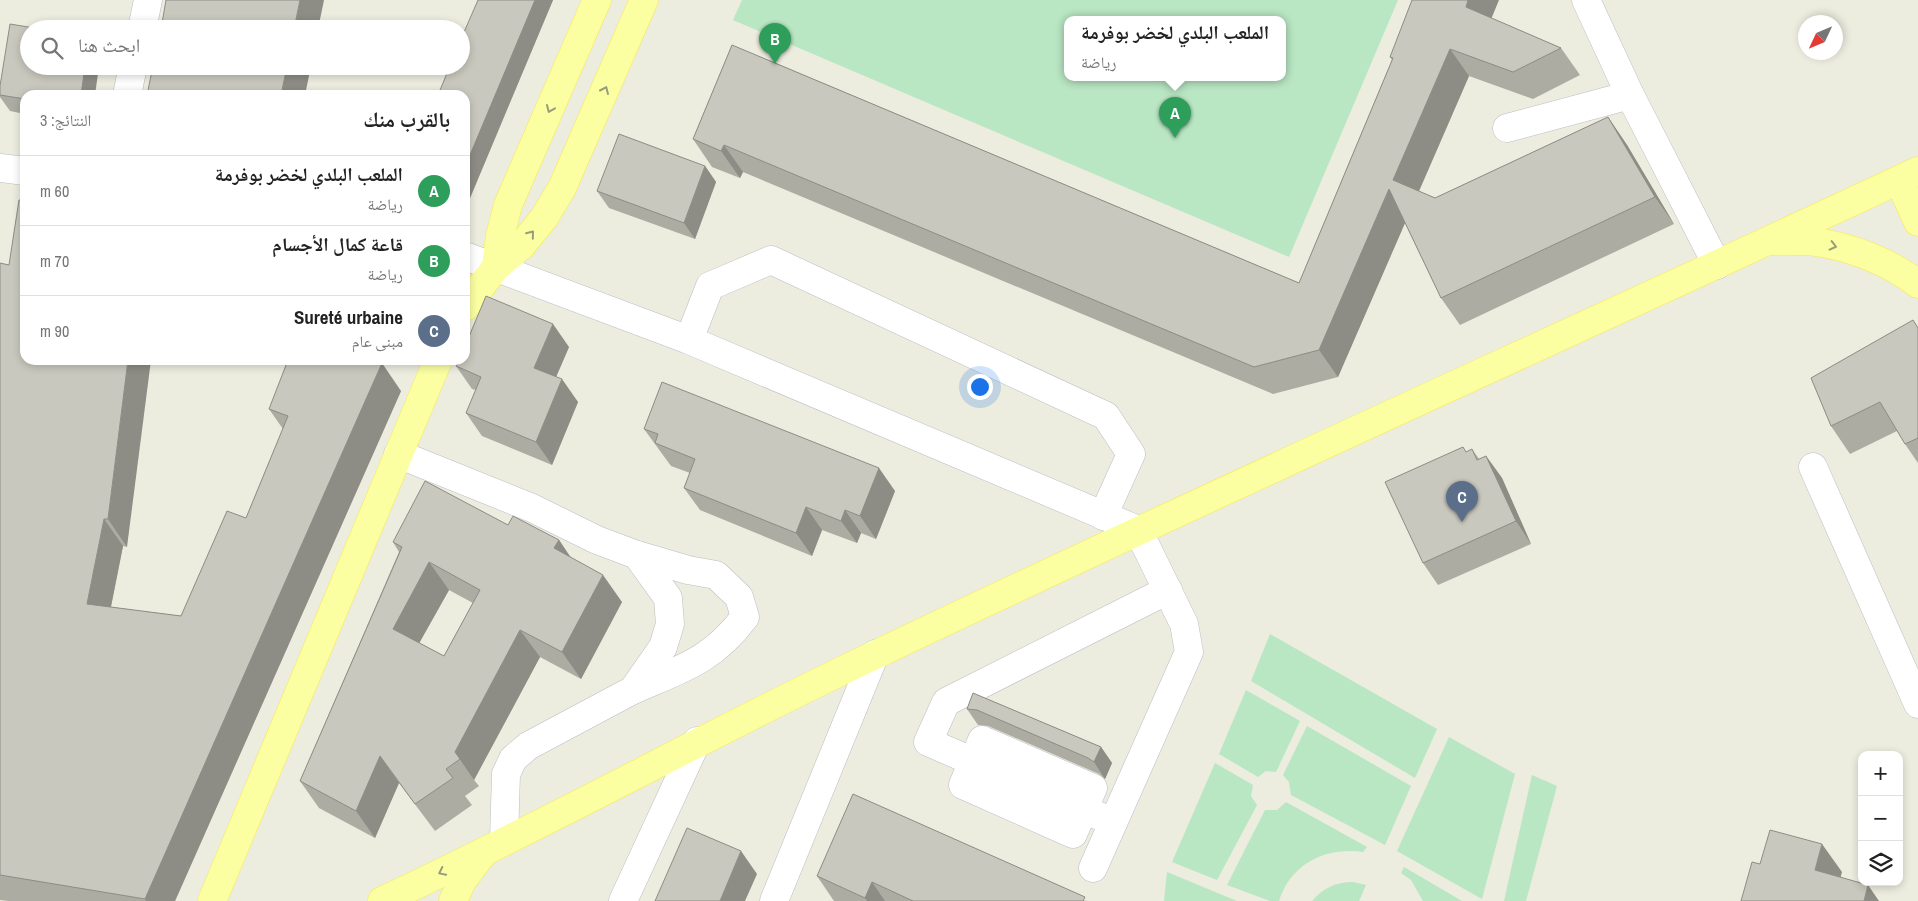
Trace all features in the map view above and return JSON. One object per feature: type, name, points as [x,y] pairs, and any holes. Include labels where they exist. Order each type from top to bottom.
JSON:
[{"type":"main road","points":[[496,267],[500,236],[508,204],[597,0]]},
{"type":"main road","points":[[470,301],[496,267],[522,245],[544,218],[562,188],[644,0]]},
{"type":"main road","points":[[382,901],[697,741],[875,654],[1138,530],[1717,266],[1908,175],[1918,222]]},
{"type":"main road","points":[[1767,241],[1816,242],[1862,254],[1906,275],[1918,284]]},
{"type":"main road","points":[[212,901],[436,365]]},
{"type":"main road","points":[[453,901],[462,881],[495,845]]},
{"type":"street","points":[[144,20],[148,0]]},
{"type":"street","points":[[1586,0],[1630,95],[1717,266]]},
{"type":"street","points":[[128,90],[131,75]]},
{"type":"street","points":[[1507,128],[1630,95]]},
{"type":"street","points":[[0,168],[20,170]]},
{"type":"street","points":[[470,258],[688,340],[1138,530],[1184,624],[1189,652],[1093,868]]},
{"type":"street","points":[[688,340],[710,286],[771,260],[1106,416],[1130,454],[1103,516]]},
{"type":"street","points":[[398,454],[532,508],[597,540],[637,555],[716,576],[739,597],[745,617],[730,636],[700,661],[633,690],[528,746],[512,759],[506,774],[495,845]]},
{"type":"street","points":[[1813,467],[1918,704]]},
{"type":"street","points":[[633,690],[663,648],[670,624],[668,598],[637,555]]},
{"type":"street","points":[[973,761],[928,742],[946,702],[1168,590]]},
{"type":"street","points":[[774,901],[875,654]]},
{"type":"street","points":[[982,740],[1094,788],[1084,809],[1073,834],[962,785],[982,740]]},
{"type":"street","points":[[623,901],[697,741]]},
{"type":"street","points":[[1084,809],[1113,822]]},
{"type":"green space","points":[[742,0],[1398,0],[1289,257],[733,20]]},
{"type":"green space","points":[[1270,634],[1437,729],[1415,778],[1251,681]]},
{"type":"green space","points":[[1246,690],[1300,721],[1276,772],[1266,771],[1258,777],[1219,754]]},
{"type":"green space","points":[[1307,726],[1411,786],[1385,845],[1291,795],[1289,782],[1283,775]]},
{"type":"green space","points":[[1449,737],[1515,774],[1482,899],[1397,851]]},
{"type":"green space","points":[[1215,763],[1253,785],[1251,796],[1257,805],[1217,880],[1172,862]]},
{"type":"green space","points":[[1532,775],[1557,786],[1526,901],[1504,901]]},
{"type":"green space","points":[[1286,802],[1367,847],[1363,852],[1336,852],[1312,860],[1301,867],[1292,877],[1279,901],[1270,901],[1227,885],[1265,810],[1277,810]]},
{"type":"green space","points":[[1404,867],[1462,901],[1423,901],[1411,880],[1401,873]]},
{"type":"green space","points":[[1167,872],[1237,901],[1164,901]]},
{"type":"green space","points":[[1353,882],[1366,885],[1359,901],[1312,901],[1330,887],[1341,883]]},
{"type":"building","points":[[166,0],[300,0],[296,20],[163,20]]},
{"type":"building","points":[[478,0],[535,0],[470,155],[470,90],[440,90],[446,75],[470,75],[469,20]]},
{"type":"building","points":[[1412,0],[1468,0],[1466,7],[1561,48],[1513,72],[1450,49],[1393,180],[1435,198],[1608,117],[1655,197],[1441,298],[1389,189],[1319,350],[1254,367],[724,145],[721,151],[693,139],[732,45],[1299,283],[1393,58],[1390,57]]},
{"type":"building","points":[[10,24],[20,26],[20,75],[84,75],[82,90],[20,90],[20,98],[0,95]]},
{"type":"building","points":[[151,75],[285,75],[282,90],[148,90]]},
{"type":"building","points":[[619,134],[705,166],[684,223],[597,191]]},
{"type":"building","points":[[20,200],[20,365],[127,365],[108,519],[104,519],[87,604],[181,616],[227,511],[246,518],[288,416],[269,409],[286,365],[381,365],[145,899],[0,875],[0,263],[9,265]]},
{"type":"building","points":[[486,296],[553,324],[534,368],[562,379],[536,442],[466,413],[481,377],[456,366],[470,365],[470,334]]},
{"type":"building","points":[[1913,320],[1918,328],[1918,438],[1905,444],[1880,402],[1831,426],[1811,378]]},
{"type":"building","points":[[662,382],[879,468],[860,516],[845,510],[841,521],[806,507],[796,533],[684,488],[695,459],[655,443],[658,434],[644,429]]},
{"type":"building","points":[[1463,447],[1466,452],[1472,449],[1477,460],[1486,456],[1516,521],[1423,563],[1385,482]]},
{"type":"building","points":[[425,481],[508,525],[513,516],[559,540],[554,548],[603,575],[562,652],[520,630],[455,752],[460,759],[446,769],[453,778],[415,804],[380,756],[356,811],[300,781],[402,547],[393,542]],"holes":[[[429,562],[480,590],[444,656],[393,629]]]},
{"type":"building","points":[[973,693],[1101,747],[1094,762],[977,710],[967,709]]},
{"type":"building","points":[[853,794],[1085,897],[1083,901],[913,901],[872,882],[865,898],[817,876]]},
{"type":"building","points":[[687,828],[741,851],[720,901],[655,901]]},
{"type":"building","points":[[1770,830],[1822,844],[1815,870],[1858,882],[1858,886],[1868,886],[1864,901],[1741,901],[1752,862],[1760,864]]},
{"type":"place","name":"قاعة كمال الأجسام","points":[[775,64]]},
{"type":"place","name":"الملعب البلدي لخضر بوفرمة","points":[[1175,138]]},
{"type":"place","name":"Sureté urbaine","points":[[1462,522]]}]
